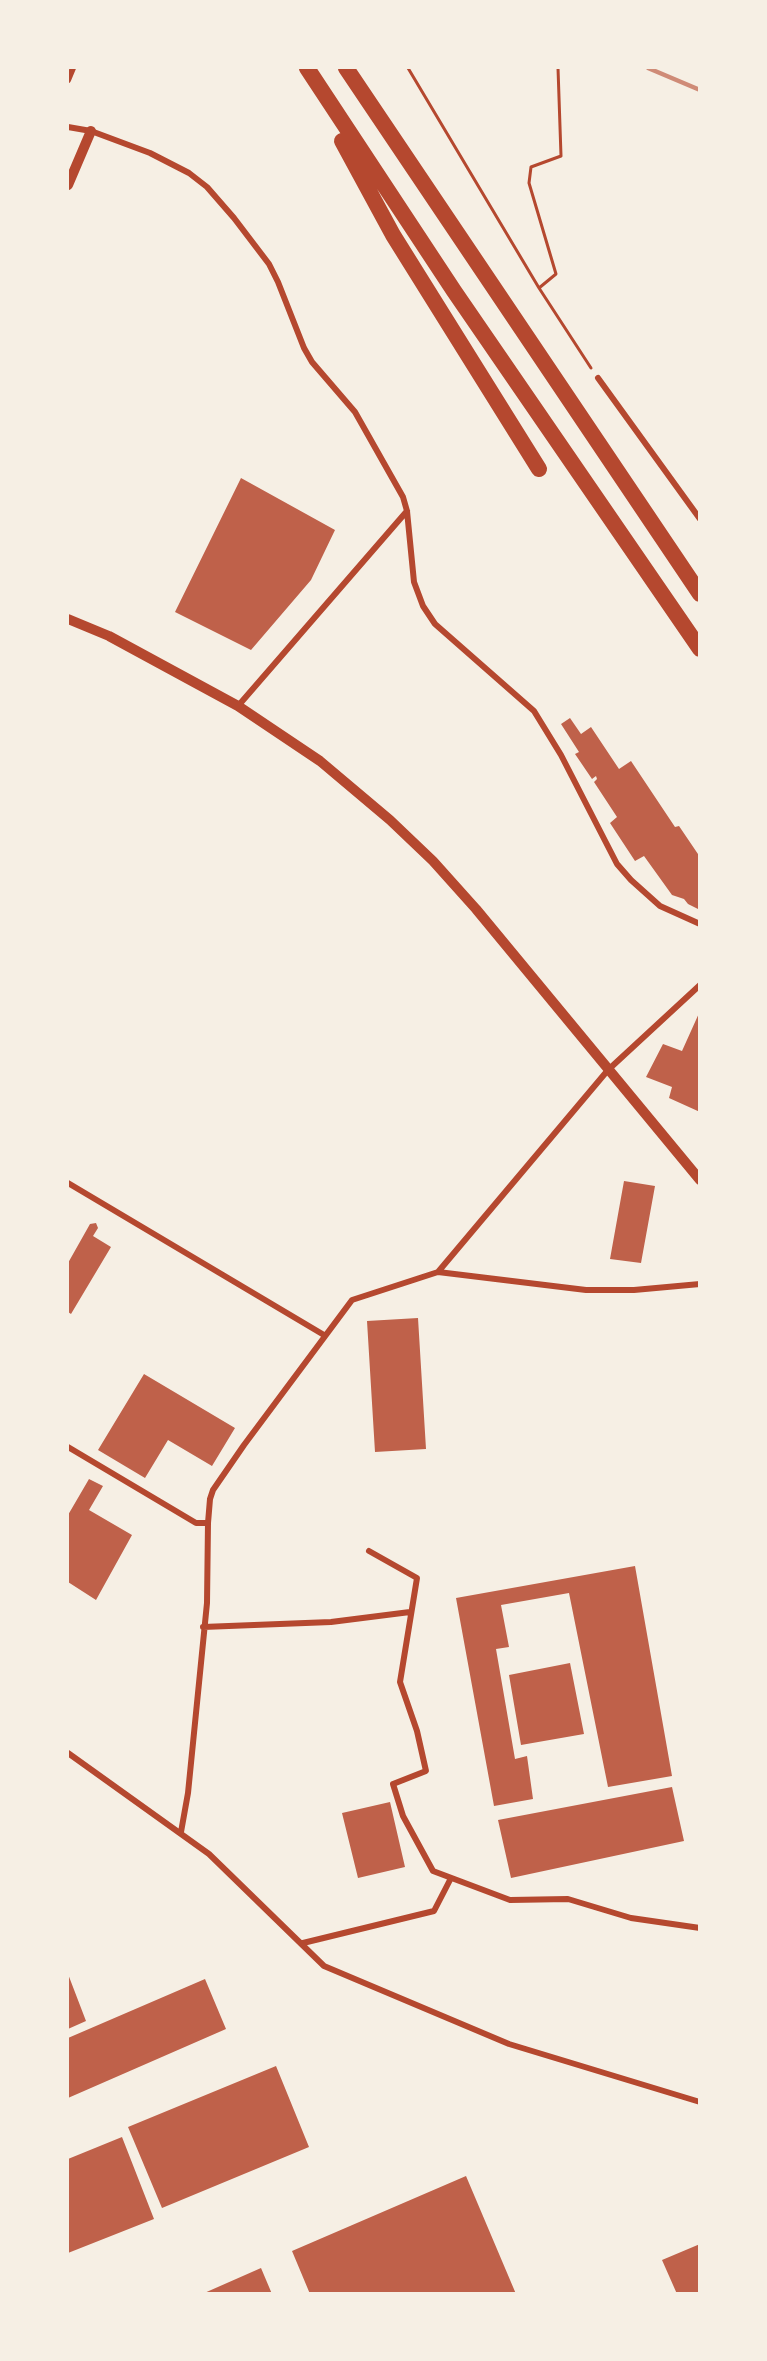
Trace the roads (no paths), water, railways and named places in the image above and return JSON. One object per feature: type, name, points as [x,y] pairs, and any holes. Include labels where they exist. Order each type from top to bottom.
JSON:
[{"type":"highway","points":[[302,68],[393,235],[539,469]]},
{"type":"highway","points":[[307,68],[448,282],[699,649]]},
{"type":"highway","points":[[346,68],[699,594]]},
{"type":"street","points":[[68,80],[73,68]]},
{"type":"street","points":[[68,127],[91,131],[150,153],[189,173],[207,187],[234,218],[269,264],[312,362],[355,412],[403,497],[414,582],[423,606],[435,624],[534,711],[561,755],[617,864],[660,906],[699,924]]},
{"type":"street","points":[[68,185],[91,131]]},
{"type":"street","points":[[598,378],[699,519]]},
{"type":"street","points":[[238,706],[406,511]]},
{"type":"street","points":[[68,619],[109,636],[238,706],[320,761],[390,820],[433,861],[518,959],[699,1180]]},
{"type":"street","points":[[438,1272],[608,1070],[699,986]]},
{"type":"street","points":[[68,1182],[324,1335]]},
{"type":"street","points":[[181,1832],[188,1793],[207,1603],[210,1499],[213,1490],[244,1445],[352,1300],[438,1272],[586,1290],[634,1290],[699,1284]]},
{"type":"street","points":[[68,1446],[196,1523],[208,1523]]},
{"type":"street","points":[[369,1551],[417,1578],[400,1682],[417,1731],[426,1771],[393,1784],[403,1816],[433,1870],[510,1900],[568,1899],[631,1918],[699,1928]]},
{"type":"street","points":[[203,1627],[331,1622],[410,1612]]},
{"type":"street","points":[[68,1753],[209,1854],[303,1943],[324,1966],[509,2044],[699,2102]]},
{"type":"street","points":[[303,1943],[435,1911],[450,1878]]},
{"type":"railway","points":[[648,68],[700,90]]}]
